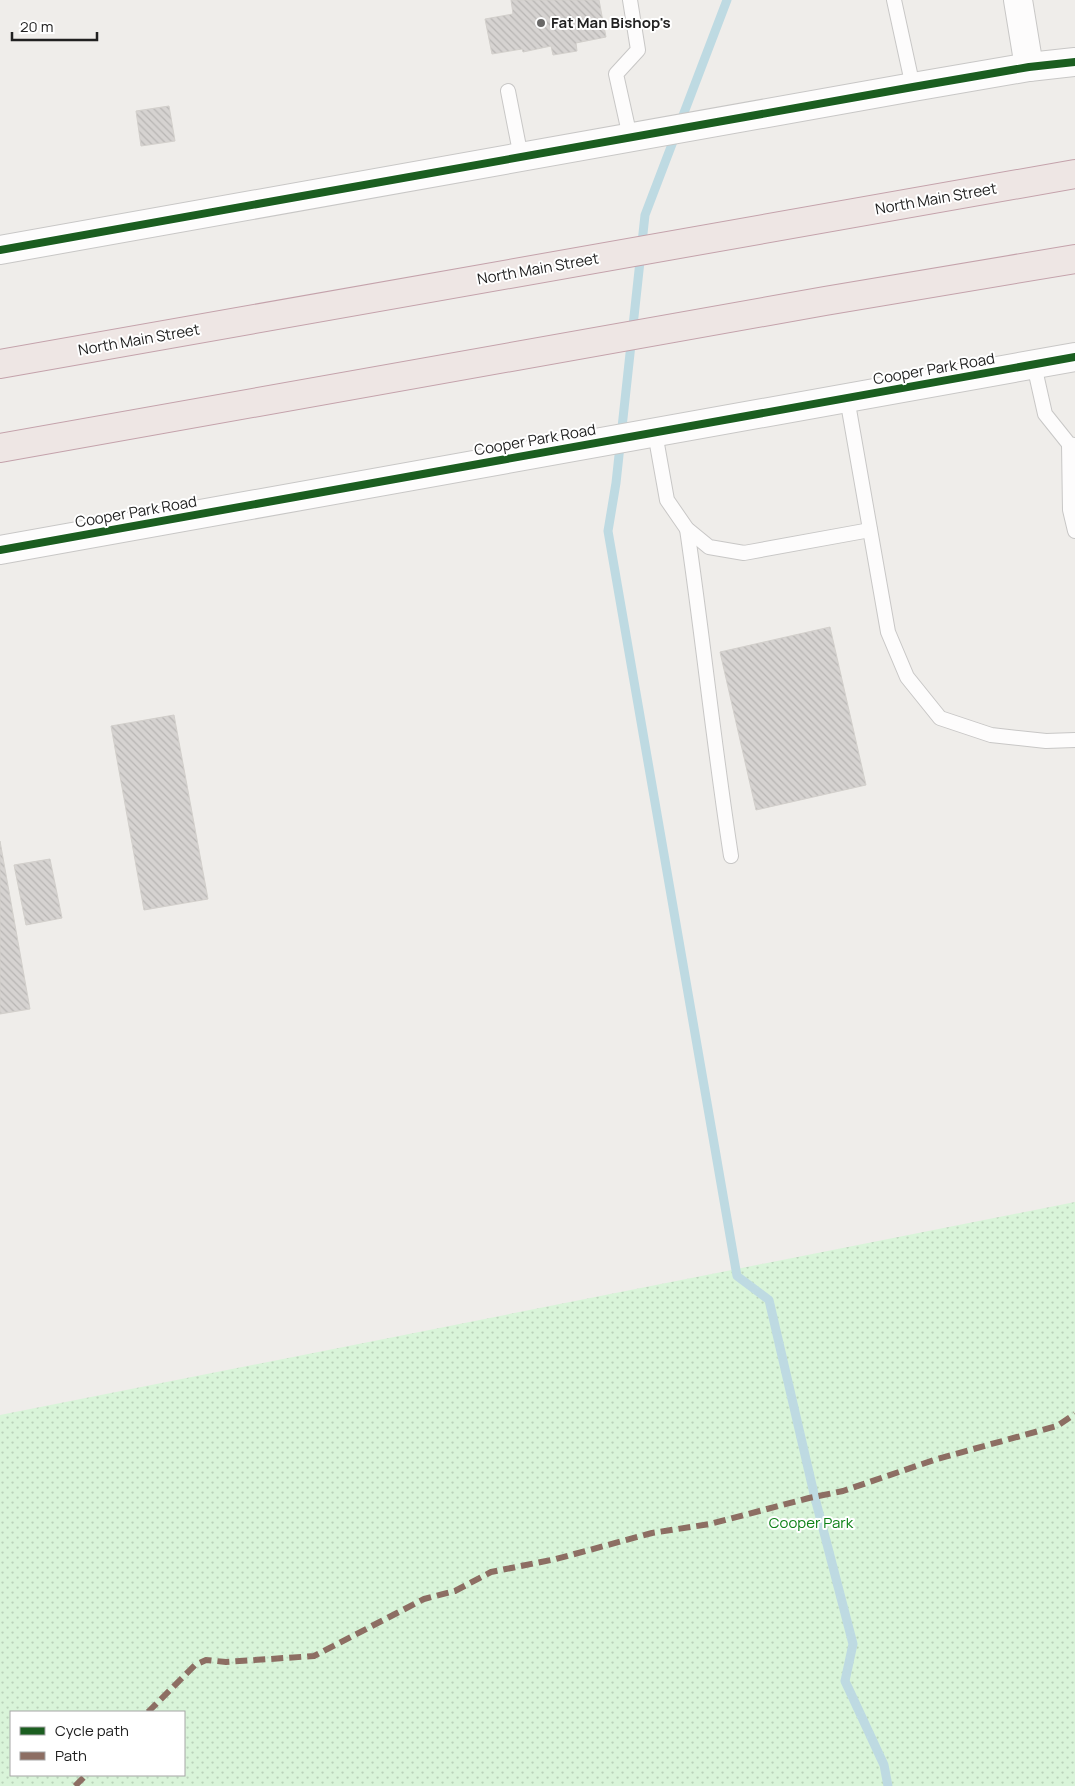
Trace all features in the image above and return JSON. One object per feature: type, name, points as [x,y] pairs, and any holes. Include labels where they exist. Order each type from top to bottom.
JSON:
[{"type":"highway","name":"North Main Street","points":[[0,364],[1075,174]]},
{"type":"highway","points":[[0,448],[825,301],[1075,259]]},
{"type":"street","points":[[1018,0],[1029,67]]},
{"type":"street","points":[[0,250],[912,87],[1029,67],[1075,62]]},
{"type":"street","name":"Cooper Park Road","points":[[0,550],[1075,357]]},
{"type":"lane","points":[[630,0],[638,50],[616,74],[630,137]]},
{"type":"lane","points":[[895,0],[912,87]]},
{"type":"lane","points":[[508,92],[521,157]]},
{"type":"lane","points":[[1034,364],[1045,414],[1072,445],[1070,510],[1075,531]]},
{"type":"lane","points":[[847,398],[888,632],[907,677],[940,718],[991,735],[1046,741],[1075,740]]},
{"type":"lane","points":[[655,432],[667,500],[687,529],[709,547],[744,553],[870,530]]},
{"type":"lane","points":[[687,529],[731,856]]},
{"type":"green space","name":"Cooper Park","points":[[1075,1202],[1075,1786],[0,1786],[0,1415]]},
{"type":"building","points":[[511,0],[599,0],[606,37],[576,43],[577,51],[553,55],[551,46],[523,52],[522,49],[492,54],[485,19],[513,14]]},
{"type":"building","points":[[169,106],[175,141],[141,146],[136,111]]},
{"type":"building","points":[[830,627],[866,785],[756,810],[720,652]]},
{"type":"building","points":[[174,715],[208,899],[144,910],[111,726]]},
{"type":"building","points":[[0,841],[30,1009],[0,1014]]},
{"type":"building","points":[[50,859],[62,918],[26,925],[14,865]]},
{"type":"waterway","points":[[727,0],[645,215],[616,483],[608,531],[737,1276],[769,1300],[815,1498],[853,1644],[845,1681],[884,1765],[888,1786]]},
{"type":"marked path","points":[[149,1711],[195,1665],[206,1660],[226,1662],[314,1656],[424,1599],[455,1591],[491,1572],[556,1559],[652,1533],[710,1524],[843,1491],[937,1459],[1057,1426],[1075,1414]]},
{"type":"marked path","points":[[75,1786],[85,1776]]},
{"type":"cycle path","points":[[0,250],[913,87],[1029,67],[1075,62]]},
{"type":"cycle path","points":[[0,550],[1075,357]]},
{"type":"place","name":"Fat Man Bishop's","points":[[541,23]]}]
